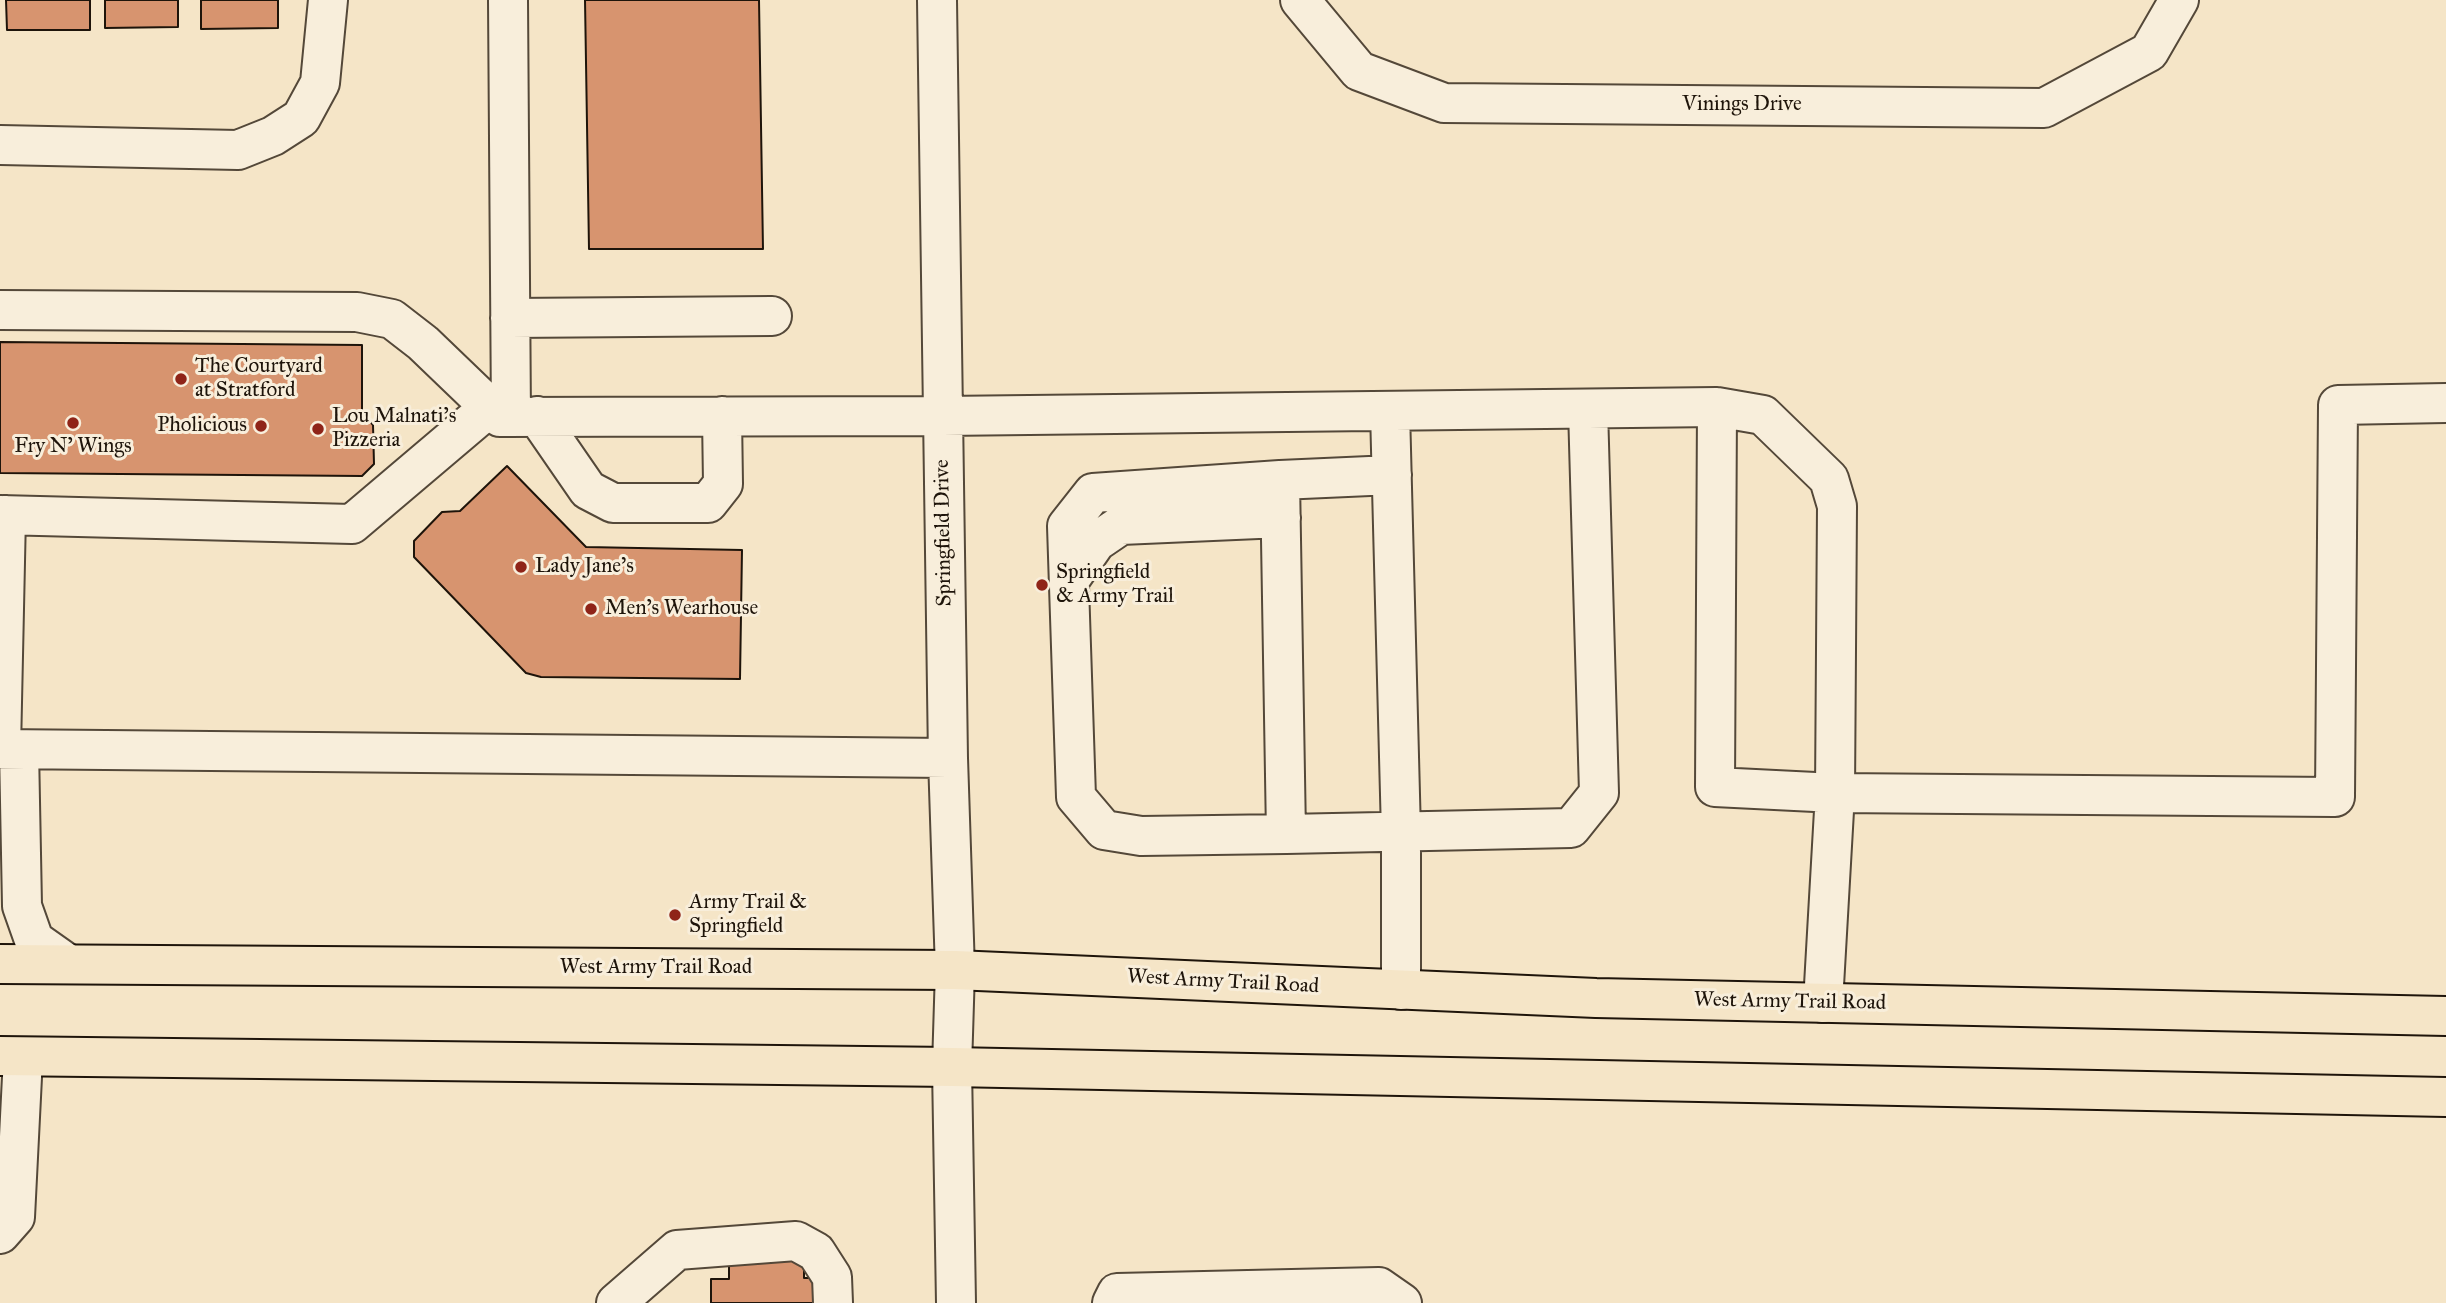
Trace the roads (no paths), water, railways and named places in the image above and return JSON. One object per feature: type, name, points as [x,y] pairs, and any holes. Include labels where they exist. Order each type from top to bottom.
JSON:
[{"type":"main road","name":"West Army Trail Road","points":[[0,964],[955,970],[1401,990],[1823,1003],[2446,1016]]},
{"type":"main road","points":[[11,1056],[952,1067],[2446,1097]]},
{"type":"street","points":[[0,145],[239,149],[273,136],[301,118],[320,83],[328,0]]},
{"type":"street","points":[[508,0],[513,413]]},
{"type":"street","name":"Springfield Drive","points":[[937,0],[948,758],[955,970],[952,1067],[956,1303]]},
{"type":"street","name":"Vinings Drive","points":[[1300,0],[1359,71],[1444,103],[2044,108],[2149,52],[2179,0]]},
{"type":"street","points":[[0,310],[357,312],[392,319],[513,413],[589,490],[613,503],[708,502],[723,484],[722,416]]},
{"type":"street","points":[[510,318],[772,316]]},
{"type":"street","points":[[1717,407],[1715,787],[1835,793],[2335,797],[2338,405],[2446,402]]},
{"type":"street","points":[[68,964],[34,940],[22,906],[7,749],[3,515],[352,524],[513,413],[943,416],[1717,407],[1763,415],[1829,479],[1837,506],[1835,793],[1823,1003]]},
{"type":"street","points":[[1392,475],[1093,493],[1067,526],[1071,578],[1076,797],[1104,830],[1142,836],[1571,828],[1599,793],[1588,410]]},
{"type":"street","points":[[1390,411],[1401,833],[1401,990]]},
{"type":"street","points":[[1280,480],[1286,834]]},
{"type":"street","points":[[1071,578],[1096,542],[1121,525],[1281,518]]},
{"type":"street","points":[[7,749],[948,758]]},
{"type":"street","points":[[0,1234],[15,1217],[11,1056]]},
{"type":"street","points":[[616,1303],[677,1250],[796,1241],[816,1252],[832,1277],[833,1303]]},
{"type":"street","points":[[1112,1303],[1117,1293],[1378,1287],[1402,1303]]},
{"type":"place","name":"The Courtyard at Stratford","points":[[181,379]]},
{"type":"place","name":"Fry N' Wings","points":[[73,423]]},
{"type":"place","name":"Pholicious","points":[[261,426]]},
{"type":"place","name":"Lou Malnati's Pizzeria","points":[[318,429]]},
{"type":"place","name":"Lady Jane's","points":[[521,567]]},
{"type":"place","name":"Springfield & Army Trail","points":[[1042,585]]},
{"type":"place","name":"Men's Wearhouse","points":[[591,609]]},
{"type":"place","name":"Army Trail & Springfield","points":[[675,915]]}]
